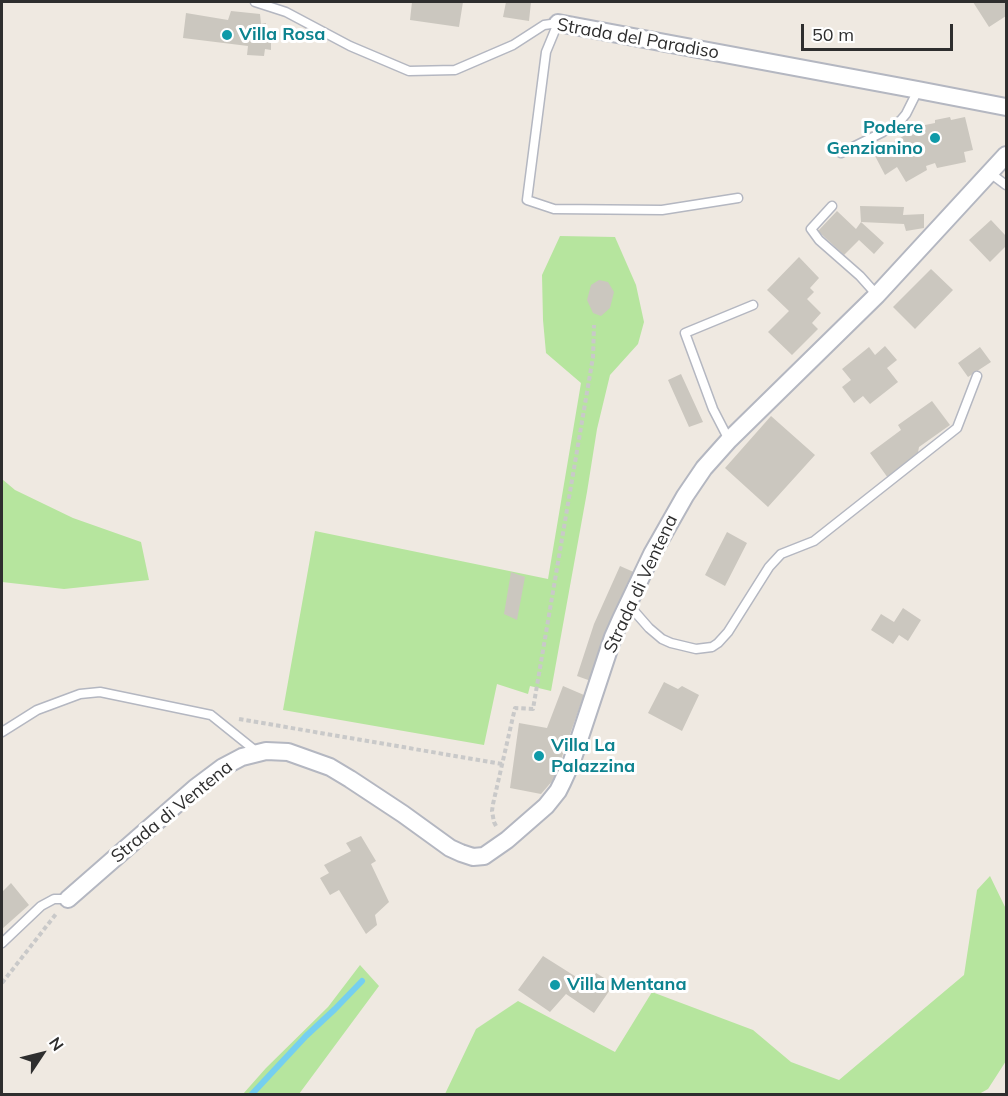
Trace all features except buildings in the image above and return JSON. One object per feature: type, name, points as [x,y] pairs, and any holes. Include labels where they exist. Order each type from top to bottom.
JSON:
[{"type":"street","name":"Strada del Paradiso","points":[[558,23],[1006,107]]},
{"type":"street","name":"Strada di Ventena","points":[[68,899],[195,788],[228,764],[257,752],[274,750],[288,752],[330,767],[402,814],[450,849],[461,854],[484,855],[507,840],[546,806],[558,791],[572,761],[613,637],[652,554],[685,495],[704,468],[729,440],[877,295],[1006,155]]},
{"type":"lane","name":"Strada del Paradiso","points":[[255,2],[286,12],[350,46],[409,71],[455,70],[513,45],[544,25],[558,23]]},
{"type":"lane","points":[[558,23],[546,52],[527,200],[554,209],[662,210],[738,198]]},
{"type":"lane","points":[[841,153],[883,132],[901,120],[918,90]]},
{"type":"lane","points":[[990,173],[1006,185]]},
{"type":"lane","points":[[832,206],[811,229],[819,240],[860,276],[877,295]]},
{"type":"lane","points":[[729,440],[713,410],[686,333],[753,305]]},
{"type":"lane","points":[[628,604],[662,639],[696,649],[712,647],[729,632],[769,567],[781,554],[814,541],[957,428],[977,376]]},
{"type":"lane","points":[[2,732],[37,710],[80,694],[100,692],[211,715],[257,752]]},
{"type":"lane","points":[[2,943],[47,902],[54,899],[68,899]]},
{"type":"path","points":[[507,840],[494,822],[492,811],[516,708],[533,709],[593,357],[594,326]]},
{"type":"path","points":[[211,715],[502,764]]},
{"type":"path","points":[[2,983],[68,899]]},
{"type":"green space","points":[[560,236],[615,237],[636,285],[644,322],[638,344],[610,375],[597,429],[551,691],[530,686],[528,694],[497,684],[484,745],[283,710],[315,531],[548,579],[581,383],[546,353],[542,275]]},
{"type":"green space","points":[[2,479],[15,490],[73,518],[141,542],[149,580],[64,589],[2,582]]},
{"type":"green space","points":[[990,876],[1006,909],[1006,1061],[988,1089],[979,1094],[445,1094],[476,1029],[518,1001],[615,1052],[652,992],[753,1030],[791,1062],[839,1080],[964,975],[977,890]]},
{"type":"green space","points":[[360,965],[379,986],[299,1094],[243,1094],[328,1007]]},
{"type":"waterway","points":[[252,1094],[362,981]]},
{"type":"place","name":"Villa Rosa","points":[[227,35]]},
{"type":"place","name":"Podere Genzianino","points":[[935,138]]},
{"type":"place","name":"Villa La Palazzina","points":[[539,756]]},
{"type":"place","name":"Villa Mentana","points":[[555,985]]}]
